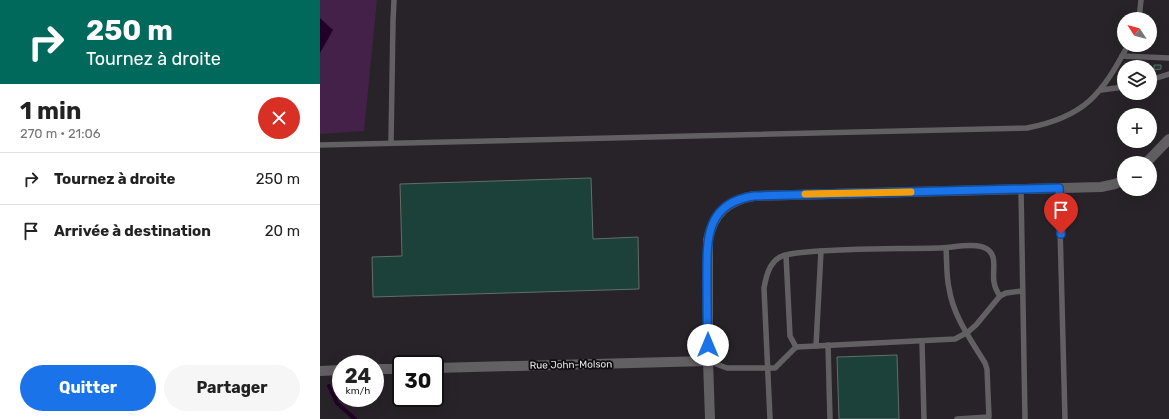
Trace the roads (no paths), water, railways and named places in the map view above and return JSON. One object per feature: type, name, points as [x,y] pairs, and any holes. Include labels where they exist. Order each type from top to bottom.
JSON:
[{"type":"street","points":[[1153,156],[1169,139]]},
{"type":"street","points":[[710,419],[708,361],[708,240],[710,230],[714,222],[725,207],[734,201],[744,197],[754,196],[1101,187],[1117,183]]},
{"type":"street","name":"Rue John-Molson","points":[[444,368],[708,361]]},
{"type":"street","points":[[320,371],[332,370]]},
{"type":"lane","points":[[391,143],[394,0]]},
{"type":"lane","points":[[1140,12],[1141,0]]},
{"type":"lane","points":[[320,145],[1019,129],[1056,121],[1080,109],[1101,90],[1111,76],[1124,52]]},
{"type":"lane","points":[[1122,56],[1169,58]]},
{"type":"lane","points":[[1157,78],[1169,74]]},
{"type":"lane","points":[[1101,90],[1117,88]]},
{"type":"lane","points":[[1059,188],[1065,419]]},
{"type":"lane","points":[[1021,189],[1025,419]]},
{"type":"lane","points":[[770,419],[764,288],[766,276],[770,268],[779,258],[786,255],[821,251],[982,246],[989,250],[994,257],[995,288],[1000,296]]},
{"type":"lane","points":[[946,248],[948,288],[952,303],[987,369],[989,417],[957,419]]},
{"type":"lane","points":[[816,346],[821,251]]},
{"type":"lane","points":[[786,255],[790,336],[796,347]]},
{"type":"lane","points":[[708,361],[727,368],[775,368],[796,347],[955,339],[967,333],[976,325],[1000,296],[1006,293],[1022,291]]},
{"type":"lane","points":[[922,341],[924,419]]},
{"type":"lane","points":[[828,345],[830,419]]},
{"type":"waterway","points":[[329,386],[337,403],[355,419]]}]
